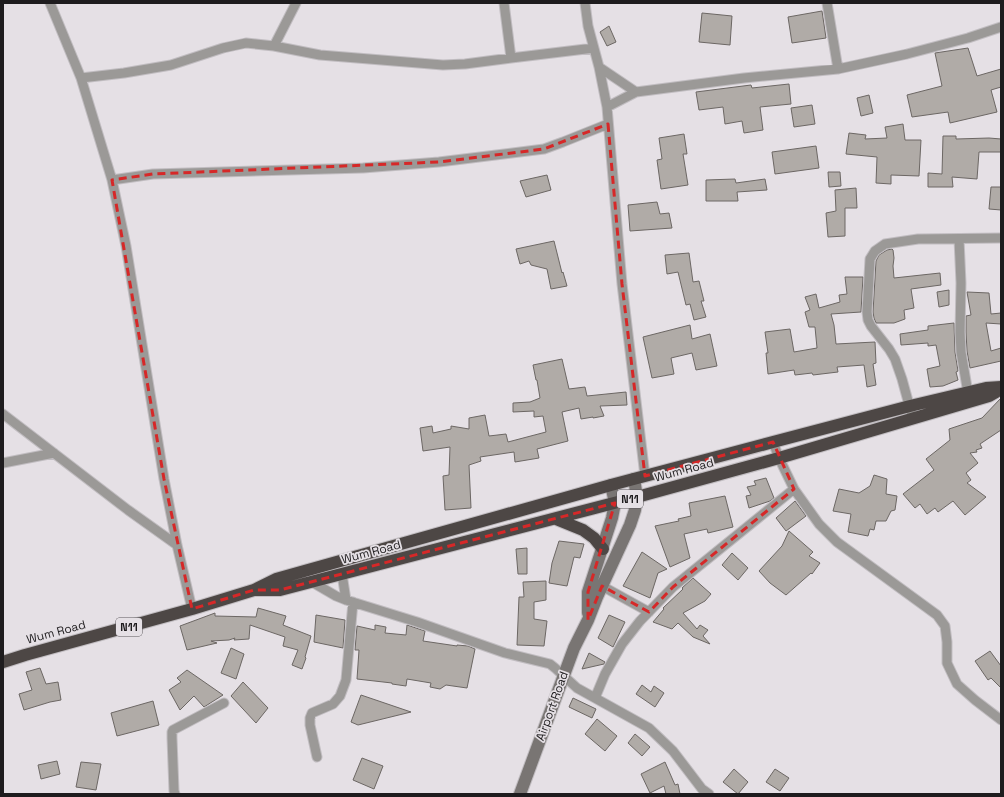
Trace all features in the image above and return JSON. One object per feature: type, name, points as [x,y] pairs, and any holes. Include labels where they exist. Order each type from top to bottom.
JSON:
[{"type":"highway","name":"Wum Road","points":[[254,590],[280,590],[637,498],[913,418],[969,397],[986,388],[1001,388]]},
{"type":"highway","name":"Wum Road","points":[[3,662],[192,609],[254,590],[276,579],[611,485],[910,406],[969,397]]},
{"type":"highway","points":[[556,518],[583,530],[594,538],[603,549]]},
{"type":"main road","name":"Airport Road","points":[[520,794],[574,648],[630,525],[637,498],[634,479]]},
{"type":"main road","name":"Airport Road","points":[[588,620],[588,592],[603,549],[615,503],[611,485]]},
{"type":"street","points":[[50,3],[81,78],[112,180],[126,246],[164,479],[192,609]]},
{"type":"street","points":[[274,46],[296,3]]},
{"type":"street","points":[[504,3],[511,58]]},
{"type":"street","points":[[585,3],[588,26],[599,67],[607,107],[622,284],[646,476]]},
{"type":"street","points":[[827,3],[838,69]]},
{"type":"street","points":[[607,107],[636,92],[744,78],[838,69],[907,54],[968,38],[1001,27]]},
{"type":"street","points":[[81,78],[171,65],[223,48],[246,43],[274,46],[320,55],[443,65],[464,64],[594,48]]},
{"type":"street","points":[[599,67],[636,92]]},
{"type":"street","points":[[112,180],[154,174],[363,168],[439,162],[544,149],[608,124]]},
{"type":"street","points":[[913,418],[895,359],[868,320],[867,312],[870,259],[875,251],[885,244],[918,238],[1001,238]]},
{"type":"street","points":[[959,239],[961,283],[961,352],[969,397]]},
{"type":"street","points":[[3,414],[128,510],[177,545]]},
{"type":"street","points":[[772,442],[794,489],[820,524],[837,542],[937,615],[945,626],[947,663],[958,684],[975,700],[1001,720]]},
{"type":"street","points":[[3,463],[54,453]]},
{"type":"street","points":[[595,698],[605,674],[622,644],[640,621],[673,587],[794,489]]},
{"type":"street","points":[[317,757],[310,725],[310,718],[312,713],[333,704],[340,696],[346,680],[350,601],[342,574]]},
{"type":"street","points":[[312,582],[336,596],[350,601],[417,622],[505,653],[550,664],[577,688],[650,728],[673,751],[702,789],[709,794]]},
{"type":"street","points":[[602,586],[649,612]]},
{"type":"street","points":[[175,794],[172,738],[173,730],[224,703]]},
{"type":"highlighted area","points":[[608,124],[622,284],[645,476],[773,442],[794,489],[673,587],[649,612],[602,586],[588,620],[588,592],[615,503],[280,590],[254,590],[192,609],[164,479],[112,180],[153,174],[439,162],[544,149]]},
{"type":"building","points":[[822,11],[826,38],[792,43],[788,17]]},
{"type":"building","points":[[702,13],[732,16],[730,45],[699,42]]},
{"type":"building","points":[[609,26],[616,42],[607,46],[600,32]]},
{"type":"building","points":[[968,48],[977,76],[1001,69],[1001,87],[991,90],[997,112],[950,123],[948,112],[912,117],[907,95],[942,86],[935,53]]},
{"type":"building","points":[[789,84],[791,104],[760,107],[763,130],[744,133],[742,121],[725,124],[723,107],[699,110],[696,92],[751,85],[752,88]]},
{"type":"building","points":[[869,95],[873,113],[861,116],[857,98]]},
{"type":"building","points":[[812,105],[815,124],[794,127],[791,108]]},
{"type":"building","points":[[903,124],[905,140],[921,140],[919,176],[891,175],[891,184],[876,183],[877,157],[846,154],[849,133],[866,135],[865,139],[887,138],[885,127]]},
{"type":"building","points":[[684,134],[687,154],[683,154],[688,185],[661,189],[657,160],[662,159],[659,138]]},
{"type":"building","points":[[943,136],[956,136],[956,139],[1001,139],[1001,152],[979,152],[977,179],[952,177],[953,187],[928,187],[928,173],[942,174]]},
{"type":"building","points":[[816,146],[819,168],[775,174],[772,152]]},
{"type":"building","points":[[828,172],[840,172],[841,186],[829,187]]},
{"type":"building","points":[[547,175],[551,190],[526,197],[520,181]]},
{"type":"building","points":[[735,179],[736,183],[765,179],[767,190],[737,192],[738,201],[706,201],[706,180]]},
{"type":"building","points":[[991,187],[1001,187],[1001,210],[989,209]]},
{"type":"building","points":[[856,188],[857,208],[845,208],[845,236],[828,237],[826,213],[836,211],[835,190]]},
{"type":"building","points":[[657,202],[660,214],[669,213],[672,228],[630,231],[628,205]]},
{"type":"building","points":[[554,241],[567,286],[551,289],[547,269],[531,265],[529,261],[520,264],[516,249]]},
{"type":"building","points":[[892,249],[894,258],[894,278],[940,273],[941,285],[911,289],[914,308],[904,310],[905,319],[894,323],[876,323],[873,312],[876,261],[879,255]]},
{"type":"building","points":[[689,253],[693,282],[699,281],[704,301],[701,301],[706,317],[694,320],[690,304],[686,305],[678,272],[667,274],[665,255]]},
{"type":"building","points":[[845,277],[863,277],[861,312],[831,314],[836,344],[875,342],[876,363],[873,364],[876,385],[867,387],[864,365],[837,367],[838,372],[813,375],[812,373],[795,375],[794,370],[768,374],[766,353],[768,353],[765,332],[790,329],[794,352],[817,348],[815,327],[809,327],[805,312],[810,310],[805,297],[816,294],[819,308],[840,302],[839,295],[847,294]]},
{"type":"building","points":[[949,290],[949,305],[939,307],[937,292]]},
{"type":"building","points":[[967,292],[989,293],[991,314],[1001,313],[1001,324],[986,323],[991,351],[1001,348],[1001,361],[970,368],[967,351],[966,316],[971,315]]},
{"type":"building","points":[[954,323],[955,352],[958,371],[956,372],[958,380],[943,386],[930,387],[927,369],[940,366],[936,345],[928,346],[928,343],[901,345],[900,334],[928,330],[928,326]]},
{"type":"building","points":[[690,325],[692,339],[710,334],[717,366],[696,370],[692,353],[671,358],[674,374],[652,378],[643,337]]},
{"type":"building","points":[[562,359],[569,389],[585,387],[587,396],[626,392],[627,405],[600,406],[604,416],[593,418],[581,419],[579,408],[562,412],[568,441],[537,449],[539,458],[515,462],[514,452],[480,457],[481,461],[469,465],[471,508],[445,510],[443,476],[449,475],[450,447],[423,451],[420,428],[432,426],[433,433],[451,429],[451,426],[469,429],[469,418],[485,415],[489,436],[506,434],[508,442],[546,432],[543,416],[534,417],[534,411],[513,412],[513,403],[530,402],[540,398],[533,365]]},
{"type":"building","points":[[1001,398],[1001,430],[980,444],[982,448],[976,450],[977,452],[970,453],[978,463],[966,473],[971,480],[967,483],[986,497],[965,515],[953,501],[938,512],[935,508],[927,514],[920,504],[915,508],[903,494],[934,470],[926,459],[950,440],[949,429],[982,418]]},
{"type":"building","points":[[874,475],[887,479],[886,494],[897,496],[895,510],[891,511],[886,521],[876,521],[874,530],[870,529],[868,536],[848,532],[851,514],[833,511],[839,489],[859,493],[870,486]]},
{"type":"building","points":[[766,478],[774,498],[770,501],[749,508],[746,496],[751,495],[747,487],[756,485],[754,481]]},
{"type":"building","points":[[725,496],[733,527],[708,533],[707,529],[684,534],[690,558],[670,567],[655,526],[679,521],[678,519],[691,516],[689,503]]},
{"type":"building","points":[[795,501],[806,516],[786,531],[776,518]]},
{"type":"building","points":[[789,531],[813,552],[809,556],[820,563],[812,574],[811,573],[786,595],[770,583],[759,571],[782,546]]},
{"type":"building","points":[[559,541],[584,544],[580,558],[574,557],[567,586],[549,583],[552,563]]},
{"type":"building","points":[[527,548],[527,574],[518,574],[516,549]]},
{"type":"building","points":[[642,552],[667,569],[658,573],[650,598],[623,586]]},
{"type":"building","points":[[732,553],[748,568],[738,580],[722,565]]},
{"type":"building","points":[[693,578],[711,594],[705,601],[683,613],[697,629],[700,625],[708,630],[703,636],[710,644],[693,637],[678,623],[672,629],[653,622],[664,609],[663,608]]},
{"type":"building","points":[[546,581],[546,600],[534,602],[534,619],[547,621],[544,646],[517,645],[519,597],[524,597],[523,582]]},
{"type":"building","points":[[258,608],[286,616],[283,625],[311,636],[302,669],[292,665],[298,650],[283,646],[285,637],[250,625],[249,639],[234,640],[235,638],[229,640],[211,641],[217,643],[187,650],[180,626],[215,613],[215,616],[256,617]]},
{"type":"building","points":[[316,615],[345,620],[343,648],[314,642]]},
{"type":"building","points":[[609,615],[625,622],[613,647],[598,638]]},
{"type":"building","points":[[375,625],[386,627],[385,633],[406,635],[407,625],[425,631],[423,641],[457,646],[468,646],[475,649],[467,688],[446,685],[440,689],[430,687],[431,683],[407,679],[406,686],[357,679],[359,650],[355,650],[357,626],[375,630]]},
{"type":"building","points":[[231,648],[244,654],[236,679],[221,673]]},
{"type":"building","points":[[990,651],[1001,666],[1001,688],[991,678],[988,680],[975,661]]},
{"type":"building","points":[[589,653],[605,662],[604,664],[582,669]]},
{"type":"building","points":[[40,668],[46,684],[58,682],[61,700],[24,710],[19,694],[32,690],[26,672]]},
{"type":"building","points":[[187,670],[223,695],[204,707],[194,696],[180,710],[169,690],[181,682],[177,678]]},
{"type":"building","points":[[243,682],[268,708],[256,723],[231,696]]},
{"type":"building","points":[[642,685],[651,692],[654,686],[664,693],[655,707],[636,694]]},
{"type":"building","points":[[361,695],[411,712],[358,725],[351,722]]},
{"type":"building","points":[[573,698],[596,709],[592,718],[569,707]]},
{"type":"building","points":[[153,701],[159,725],[117,736],[111,713]]},
{"type":"building","points":[[597,719],[617,736],[605,751],[585,734]]},
{"type":"building","points":[[635,734],[650,747],[642,756],[628,743]]},
{"type":"building","points":[[362,758],[383,766],[374,789],[353,780]]},
{"type":"building","points":[[57,761],[60,774],[41,779],[38,765]]},
{"type":"building","points":[[81,762],[101,764],[96,790],[76,787]]},
{"type":"building","points":[[665,762],[675,785],[678,784],[680,794],[666,794],[664,786],[650,793],[641,774]]},
{"type":"building","points":[[734,769],[748,782],[738,794],[723,782]]},
{"type":"building","points":[[775,769],[789,778],[780,791],[766,782]]}]
